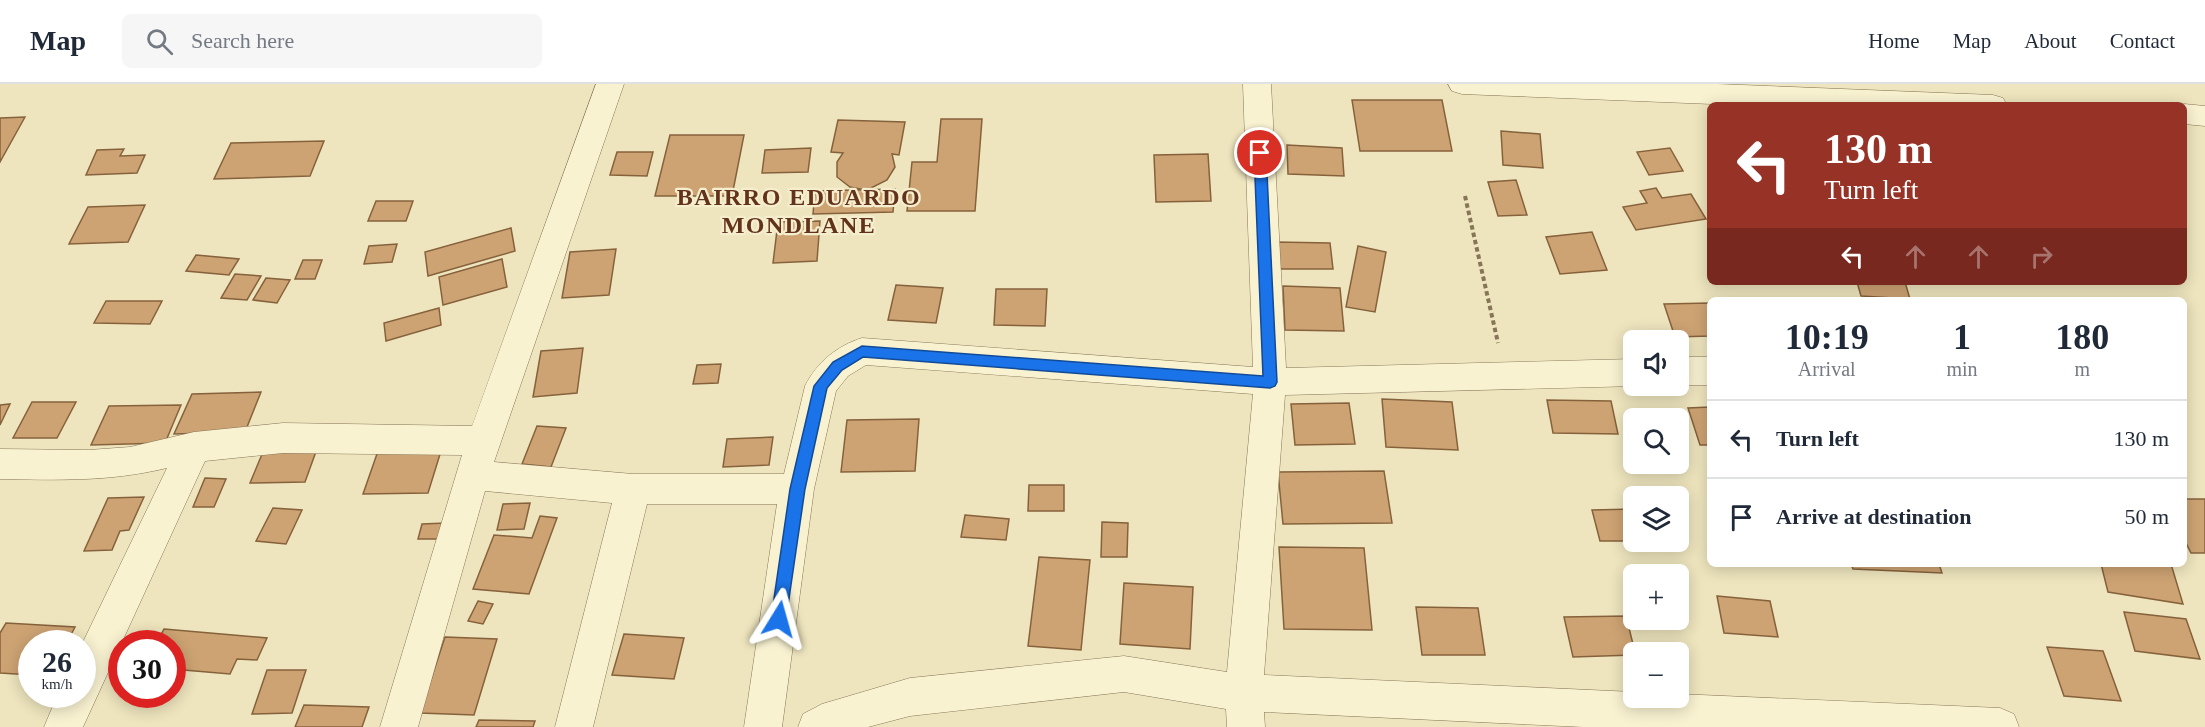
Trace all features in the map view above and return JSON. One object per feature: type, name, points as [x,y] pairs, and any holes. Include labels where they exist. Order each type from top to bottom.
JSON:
[{"type":"street","points":[[399,727],[483,441],[610,84]]},
{"type":"street","points":[[1245,710],[1270,382],[1257,84]]},
{"type":"street","points":[[1462,84],[1917,102]]},
{"type":"street","points":[[2187,114],[2205,116]]},
{"type":"street","points":[[763,727],[797,489],[820,386],[837,366],[862,351],[1270,382],[1623,373]]},
{"type":"street","points":[[1689,371],[1707,371]]},
{"type":"street","points":[[0,464],[89,465],[130,462],[194,447],[283,438],[483,441]]},
{"type":"street","points":[[96,656],[194,447]]},
{"type":"street","points":[[473,475],[633,489],[797,489]]},
{"type":"street","points":[[574,727],[633,489]]},
{"type":"street","points":[[817,727],[835,717],[910,697],[1124,674],[1245,710],[2000,727]]},
{"type":"street","points":[[63,727],[72,708]]},
{"type":"path","points":[[1465,196],[1505,376]]},
{"type":"building","points":[[1352,100],[1442,100],[1452,151],[1360,151]]},
{"type":"building","points":[[25,117],[0,162],[0,118]]},
{"type":"building","points":[[941,119],[982,119],[975,211],[907,211],[912,162],[937,162]]},
{"type":"building","points":[[838,120],[905,122],[899,155],[892,154],[895,167],[887,180],[871,188],[860,189],[850,187],[837,177],[837,162],[843,153],[831,152]]},
{"type":"building","points":[[1501,131],[1540,134],[1543,168],[1503,165]]},
{"type":"building","points":[[670,135],[744,135],[732,196],[655,196]]},
{"type":"building","points":[[324,141],[310,176],[214,179],[231,143]]},
{"type":"building","points":[[1287,145],[1342,148],[1344,176],[1288,174]]},
{"type":"building","points":[[811,148],[808,172],[762,173],[765,150]]},
{"type":"building","points":[[1670,148],[1683,171],[1649,175],[1637,152]]},
{"type":"building","points":[[124,149],[120,156],[145,155],[137,173],[86,175],[97,150]]},
{"type":"building","points":[[617,152],[653,152],[647,176],[610,175]]},
{"type":"building","points":[[1208,154],[1211,201],[1156,202],[1154,155]]},
{"type":"building","points":[[1516,180],[1527,215],[1498,216],[1488,182]]},
{"type":"building","points":[[1656,188],[1662,198],[1691,194],[1706,219],[1636,230],[1623,207],[1647,203],[1640,191]]},
{"type":"building","points":[[895,189],[893,212],[813,214],[815,191]]},
{"type":"building","points":[[376,201],[413,201],[406,221],[368,221]]},
{"type":"building","points":[[145,205],[128,242],[69,244],[88,207]]},
{"type":"building","points":[[820,221],[817,261],[773,263],[778,222]]},
{"type":"building","points":[[511,228],[515,251],[428,276],[425,252]]},
{"type":"building","points":[[1592,232],[1607,270],[1560,274],[1546,237]]},
{"type":"building","points":[[1276,242],[1330,243],[1333,269],[1278,269]]},
{"type":"building","points":[[397,244],[392,262],[364,264],[369,246]]},
{"type":"building","points":[[1358,246],[1386,252],[1375,312],[1346,307]]},
{"type":"building","points":[[616,249],[609,295],[562,298],[570,252]]},
{"type":"building","points":[[196,255],[239,259],[229,275],[186,271]]},
{"type":"building","points":[[502,259],[507,287],[443,305],[439,277]]},
{"type":"building","points":[[303,260],[322,260],[315,279],[295,279]]},
{"type":"building","points":[[235,274],[261,276],[247,300],[221,298]]},
{"type":"building","points":[[266,278],[290,280],[277,303],[253,300]]},
{"type":"building","points":[[896,285],[943,288],[936,323],[888,320]]},
{"type":"building","points":[[1858,285],[1906,285],[1909,297],[1877,297],[1861,296]]},
{"type":"building","points":[[1283,286],[1340,288],[1344,331],[1285,330]]},
{"type":"building","points":[[996,289],[1047,289],[1045,326],[994,325]]},
{"type":"building","points":[[106,301],[162,301],[150,324],[94,323]]},
{"type":"building","points":[[1707,303],[1707,336],[1689,337],[1689,330],[1673,330],[1664,304]]},
{"type":"building","points":[[439,308],[441,325],[386,341],[384,323]]},
{"type":"building","points":[[583,348],[577,393],[533,397],[541,351]]},
{"type":"building","points":[[721,364],[718,383],[693,384],[697,365]]},
{"type":"building","points":[[261,392],[245,432],[174,434],[192,394]]},
{"type":"building","points":[[1382,399],[1452,402],[1458,450],[1386,447]]},
{"type":"building","points":[[1547,400],[1611,401],[1618,434],[1553,433]]},
{"type":"building","points":[[32,402],[76,402],[57,438],[13,438]]},
{"type":"building","points":[[1349,403],[1355,444],[1295,445],[1291,404]]},
{"type":"building","points":[[10,404],[0,425],[0,405]]},
{"type":"building","points":[[181,405],[165,443],[91,445],[109,406]]},
{"type":"building","points":[[1707,407],[1707,445],[1700,445],[1688,408]]},
{"type":"building","points":[[919,419],[915,471],[841,472],[847,420]]},
{"type":"building","points":[[537,426],[566,428],[551,467],[522,464]]},
{"type":"building","points":[[773,437],[769,465],[723,467],[727,439]]},
{"type":"building","points":[[318,446],[305,482],[250,483],[265,447]]},
{"type":"building","points":[[378,451],[441,451],[428,493],[363,494]]},
{"type":"building","points":[[1384,471],[1392,523],[1283,524],[1278,472]]},
{"type":"building","points":[[205,478],[226,479],[214,507],[193,507]]},
{"type":"building","points":[[1029,485],[1064,485],[1064,511],[1028,511]]},
{"type":"building","points":[[144,497],[129,530],[120,531],[112,550],[84,551],[108,498]]},
{"type":"building","points":[[2187,499],[2205,499],[2205,553],[2191,553],[2187,545]]},
{"type":"building","points":[[530,503],[524,529],[497,530],[503,504]]},
{"type":"building","points":[[273,508],[302,510],[286,544],[256,541]]},
{"type":"building","points":[[1623,509],[1623,541],[1600,541],[1592,510]]},
{"type":"building","points":[[965,515],[1009,519],[1006,540],[961,537]]},
{"type":"building","points":[[540,516],[557,518],[529,594],[473,589],[494,535],[532,538]]},
{"type":"building","points":[[1102,522],[1128,523],[1127,557],[1101,557]]},
{"type":"building","points":[[445,523],[440,539],[418,539],[422,524]]},
{"type":"building","points":[[1279,547],[1364,548],[1372,630],[1284,629]]},
{"type":"building","points":[[1039,557],[1090,560],[1081,650],[1028,646]]},
{"type":"building","points":[[1852,567],[1940,567],[1942,573],[1853,569]]},
{"type":"building","points":[[2102,567],[2172,567],[2183,604],[2108,592]]},
{"type":"building","points":[[1124,583],[1193,587],[1190,649],[1120,644]]},
{"type":"building","points":[[1717,596],[1770,601],[1778,637],[1724,633]]},
{"type":"building","points":[[478,601],[493,604],[483,624],[468,621]]},
{"type":"building","points":[[1416,607],[1478,608],[1485,655],[1422,655]]},
{"type":"building","points":[[2124,612],[2186,619],[2200,659],[2135,651]]},
{"type":"building","points":[[1623,616],[1623,630],[1630,630],[1632,642],[1623,642],[1623,655],[1573,657],[1564,617]]},
{"type":"building","points":[[6,623],[75,627],[73,630],[18,630],[18,674],[0,673],[0,633]]},
{"type":"building","points":[[186,631],[267,638],[257,660],[237,659],[230,674],[186,670]]},
{"type":"building","points":[[624,634],[684,638],[674,679],[612,675]]},
{"type":"building","points":[[445,637],[497,639],[474,715],[420,713]]},
{"type":"building","points":[[2047,647],[2103,651],[2121,701],[2064,696]]},
{"type":"building","points":[[267,670],[306,670],[292,713],[252,714]]},
{"type":"building","points":[[304,705],[369,707],[362,727],[295,727]]},
{"type":"building","points":[[479,720],[535,721],[533,727],[476,727]]},
{"type":"district","name":"BAIRRO EDUARDO MONDLANE","points":[[799,211]]},
{"type":"route","points":[[779,619],[797,489],[820,386],[837,366],[862,351],[1270,382],[1260,153]]}]
